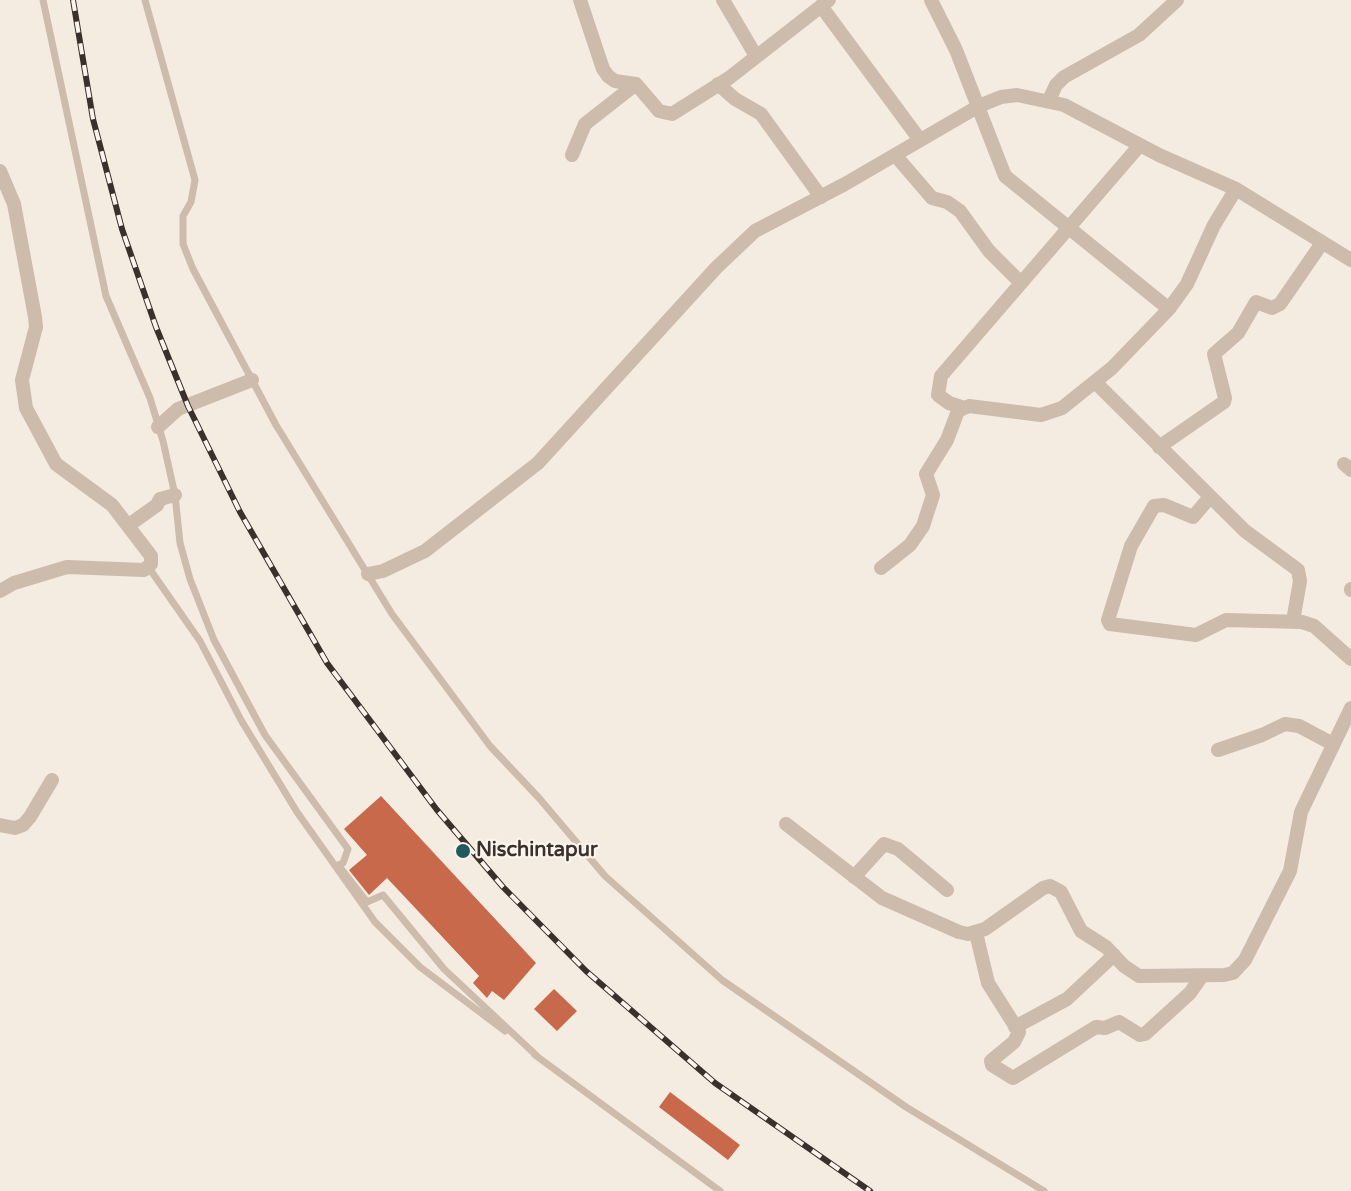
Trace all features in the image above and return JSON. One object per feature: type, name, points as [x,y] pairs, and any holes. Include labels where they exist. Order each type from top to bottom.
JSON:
[{"type":"street","points":[[579,0],[603,69],[615,81],[636,84],[659,111],[672,114],[718,84],[825,3],[920,140]]},
{"type":"street","points":[[723,0],[756,56]]},
{"type":"street","points":[[931,0],[979,106],[1005,176],[1169,309]]},
{"type":"street","points":[[1049,100],[1056,85],[1064,77],[1139,35],[1177,0]]},
{"type":"street","points":[[572,155],[585,124],[636,84]]},
{"type":"street","points":[[718,84],[735,99],[761,114],[821,197]]},
{"type":"street","points":[[368,574],[406,562],[424,551],[538,463],[712,273],[755,231],[821,197],[979,106],[1009,94],[1049,100],[1140,146],[1236,189],[1351,260]]},
{"type":"street","points":[[964,408],[949,403],[938,395],[941,376],[1140,146]]},
{"type":"street","points":[[895,155],[932,198],[954,205],[960,211],[989,251],[1021,283]]},
{"type":"street","points":[[0,171],[12,198],[36,327],[22,380],[26,408],[56,464],[112,505],[151,556],[148,568],[144,570],[67,567],[14,583],[0,591]]},
{"type":"street","points":[[881,568],[910,545],[923,526],[933,495],[927,481],[928,469],[947,440],[955,417],[969,406],[1041,416],[1051,414],[1095,382],[1122,358],[1169,309],[1187,284],[1214,225],[1236,189]]},
{"type":"street","points":[[1159,447],[1224,402],[1214,354],[1238,333],[1253,304],[1260,302],[1276,308],[1280,304],[1322,243]]},
{"type":"street","points":[[158,428],[178,409],[252,380]]},
{"type":"street","points":[[1095,382],[1245,531],[1298,570],[1300,581],[1293,621]]},
{"type":"street","points":[[129,525],[157,505],[160,499],[175,495]]},
{"type":"street","points":[[1210,497],[1193,517],[1164,506],[1154,506],[1131,546],[1108,620],[1110,624],[1196,635],[1226,620],[1309,623],[1351,659]]},
{"type":"street","points":[[786,824],[882,898],[958,932],[976,933],[1043,888],[1050,886],[1061,892],[1081,931],[1114,955],[1133,973],[1146,978],[1233,973],[1245,960],[1290,871],[1301,812],[1351,708]]},
{"type":"street","points":[[1218,750],[1262,735],[1285,724],[1299,726],[1333,744]]},
{"type":"street","points":[[0,825],[15,828],[22,825],[30,817],[52,780]]},
{"type":"street","points":[[854,877],[885,843],[898,849],[947,890]]},
{"type":"street","points":[[976,933],[988,983],[1015,1027],[1018,1037],[991,1061],[992,1065],[1013,1078],[1091,1029],[1119,1022],[1140,1035],[1145,1034],[1190,993],[1202,976]]},
{"type":"street","points":[[1015,1027],[1067,999],[1114,955]]},
{"type":"lane","points":[[43,0],[106,296],[150,398],[175,495],[180,543],[190,579],[214,640],[265,735],[348,849],[342,863],[338,865],[367,902],[383,895],[444,969],[537,1056]]},
{"type":"lane","points":[[145,0],[195,180],[191,202],[183,216],[183,244],[193,269],[276,425],[392,614],[490,746],[539,798],[605,876],[722,980],[906,1107],[1044,1191]]},
{"type":"lane","points":[[148,568],[200,641],[241,720],[297,813],[375,922],[420,967],[720,1191]]},
{"type":"building","points":[[381,796],[536,963],[504,1000],[492,991],[487,998],[473,983],[479,976],[387,878],[369,895],[349,870],[367,855],[344,829]]},
{"type":"building","points":[[554,989],[577,1011],[557,1031],[534,1009]]},
{"type":"building","points":[[670,1092],[740,1145],[728,1160],[659,1107]]},
{"type":"railway","points":[[73,0],[93,119],[122,229],[156,327],[188,406],[240,512],[327,663],[437,810],[503,887],[586,971],[715,1083],[870,1191]]},
{"type":"place","name":"Nischintapur","points":[[463,851]]}]
